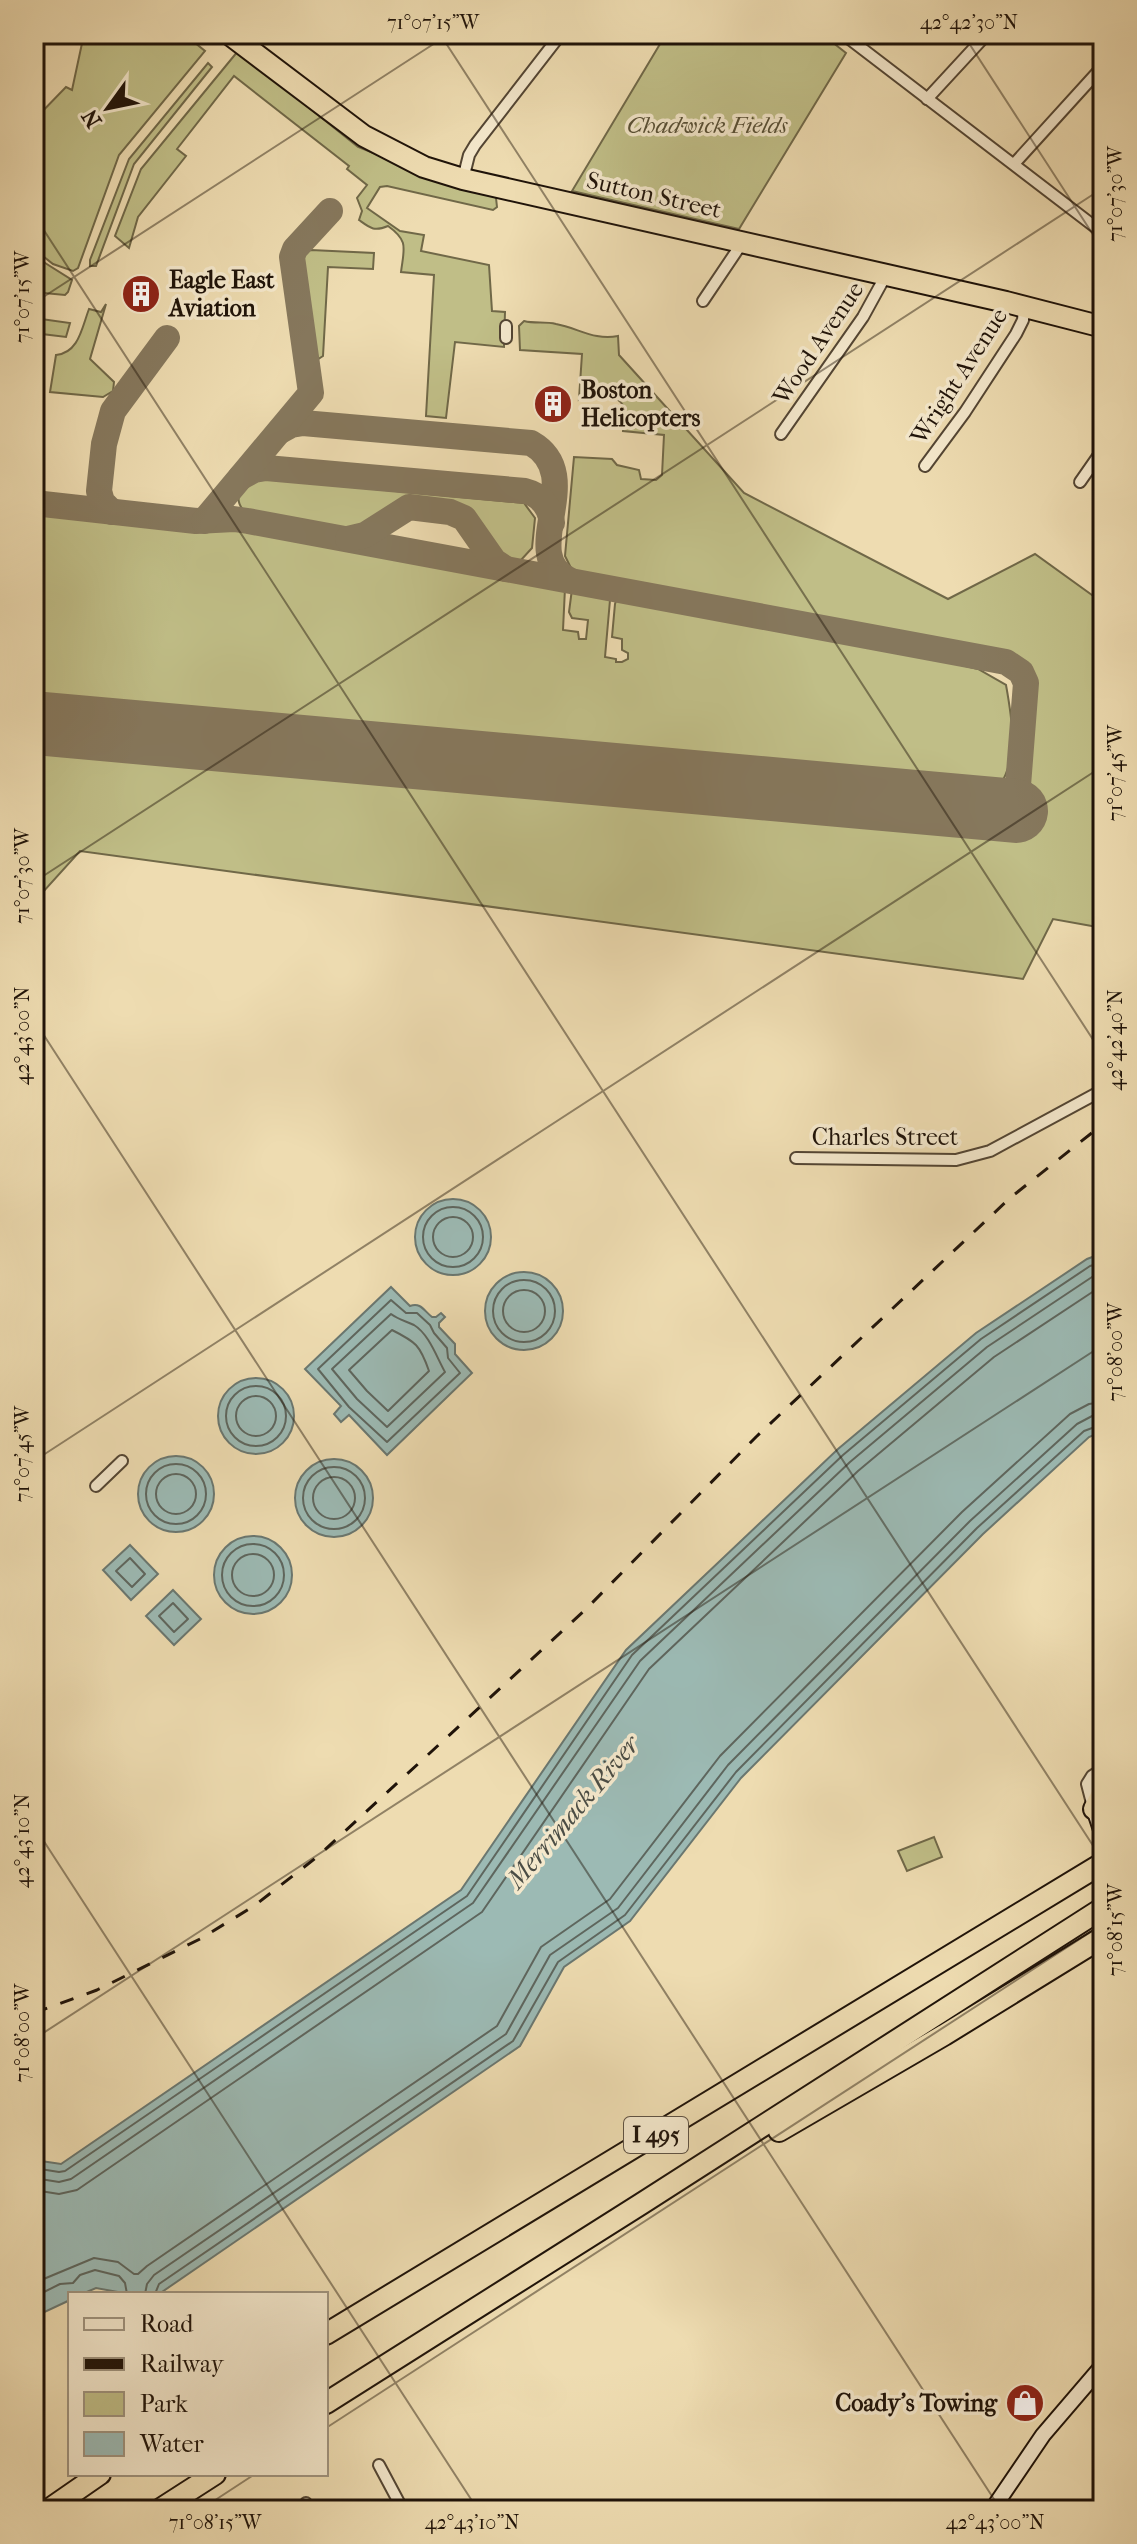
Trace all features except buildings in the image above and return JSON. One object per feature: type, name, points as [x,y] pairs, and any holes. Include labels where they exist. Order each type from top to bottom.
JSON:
[{"type":"highway","name":"Sutton Street","points":[[229,34],[364,136],[424,167],[463,179],[1103,327]]},
{"type":"highway","name":"I 495","points":[[328,2333],[984,1934],[1096,1861]]},
{"type":"highway","name":"I 495","points":[[328,2402],[1103,1908]]},
{"type":"highway","points":[[641,2204],[750,2148],[944,2035],[1103,1937]]},
{"type":"highway","points":[[48,2510],[97,2476]]},
{"type":"highway","points":[[159,2510],[212,2476]]},
{"type":"main road","points":[[1098,1795],[1103,1836]]},
{"type":"main road","points":[[997,2508],[1043,2435],[1103,2365]]},
{"type":"street","points":[[463,179],[475,145],[561,34]]},
{"type":"street","points":[[843,34],[1103,233]]},
{"type":"street","points":[[927,99],[987,34]]},
{"type":"street","points":[[1014,164],[1103,66]]},
{"type":"street","points":[[703,301],[743,242]]},
{"type":"street","name":"Wood Avenue","points":[[781,434],[863,317],[886,275]]},
{"type":"street","name":"Wright Avenue","points":[[925,466],[1016,334],[1023,320],[1024,307]]},
{"type":"street","points":[[506,326],[506,338]]},
{"type":"street","points":[[1080,482],[1103,449]]},
{"type":"street","name":"Charles Street","points":[[796,1158],[956,1160],[990,1151],[1103,1090]]},
{"type":"street","points":[[96,1486],[122,1461]]},
{"type":"street","points":[[1098,1795],[1103,1769]]},
{"type":"street","points":[[379,2465],[403,2510]]},
{"type":"green space","points":[[84,34],[184,34],[205,51],[119,155],[78,268],[73,271],[53,264],[34,249],[34,120],[66,87],[72,90]]},
{"type":"green space","name":"Chadwick Fields","points":[[666,34],[822,34],[846,53],[739,229],[572,191]]},
{"type":"green space","points":[[238,51],[358,147],[496,198],[497,207],[493,210],[387,186],[380,187],[367,208],[400,231],[424,235],[421,251],[489,265],[492,311],[505,312],[504,347],[455,342],[446,418],[426,416],[434,275],[401,272],[404,246],[399,236],[388,226],[372,228],[359,220],[362,211],[357,198],[367,185],[347,169],[349,166],[234,76],[177,149],[186,156],[138,217],[129,248],[115,236],[141,169]]},
{"type":"green space","points":[[208,63],[212,67],[134,164],[96,266],[90,266],[129,159]]},
{"type":"green space","points":[[311,250],[374,253],[373,269],[328,267],[323,356],[315,361],[301,257]]},
{"type":"green space","points":[[34,256],[72,280],[65,295],[34,292]]},
{"type":"green space","points":[[106,304],[90,359],[114,382],[113,391],[103,397],[50,392],[56,355],[70,350],[75,344],[89,309],[101,312]]},
{"type":"green space","points":[[34,318],[70,323],[66,337],[34,333]]},
{"type":"green space","points":[[524,321],[552,323],[602,337],[618,336],[619,355],[744,493],[948,599],[1035,554],[1103,603],[1103,928],[1053,919],[1023,979],[80,851],[34,902],[34,745],[1021,836],[1034,686],[1026,667],[1016,659],[583,576],[572,570],[565,556],[574,457],[612,459],[617,465],[639,470],[641,479],[656,480],[662,475],[664,435],[623,431],[625,410],[618,400],[582,396],[579,399],[582,354],[520,350],[519,326]]},
{"type":"green space","points":[[257,478],[524,503],[535,518],[532,548],[521,560],[503,561],[467,508],[409,497],[353,533],[245,512],[239,502],[240,492],[246,483]]},
{"type":"green space","points":[[34,510],[147,523],[244,529],[565,588],[563,630],[578,632],[579,639],[586,639],[588,620],[572,618],[569,612],[572,589],[608,596],[605,657],[616,659],[616,662],[628,659],[628,653],[622,650],[622,639],[612,637],[617,598],[835,638],[978,669],[1006,685],[1012,724],[1009,763],[996,788],[34,701]]},
{"type":"green space","points":[[934,1837],[942,1857],[907,1871],[898,1851]]},
{"type":"water","points":[[446,1199],[460,1199],[474,1205],[485,1216],[491,1237],[488,1252],[480,1264],[460,1275],[446,1275],[432,1269],[421,1258],[415,1244],[415,1230],[421,1216],[432,1205]]},
{"type":"water","name":"Merrimack River","points":[[1103,1253],[1103,1431],[1089,1437],[983,1534],[741,1778],[630,1921],[564,1967],[520,2046],[162,2292],[118,2292],[96,2288],[87,2292],[68,2292],[68,2301],[34,2317],[34,2160],[61,2164],[461,1890],[626,1650],[838,1449],[976,1333],[1087,1259]]},
{"type":"water","points":[[524,1272],[539,1275],[556,1289],[563,1311],[560,1326],[546,1343],[524,1350],[509,1347],[492,1333],[485,1311],[488,1296],[502,1279]]},
{"type":"water","points":[[391,1287],[410,1306],[420,1306],[432,1317],[441,1313],[445,1317],[439,1327],[455,1344],[455,1354],[472,1373],[387,1455],[349,1415],[341,1422],[334,1414],[341,1406],[305,1369]]},
{"type":"water","points":[[249,1378],[263,1378],[277,1384],[288,1395],[294,1416],[291,1431],[283,1443],[263,1454],[249,1454],[235,1448],[224,1437],[218,1423],[218,1409],[224,1395],[235,1384]]},
{"type":"water","points":[[169,1456],[183,1456],[197,1462],[208,1473],[214,1494],[211,1509],[203,1521],[183,1532],[169,1532],[155,1526],[144,1515],[138,1501],[138,1487],[144,1473],[155,1462]]},
{"type":"water","points":[[334,1459],[349,1462],[366,1476],[373,1498],[370,1513],[356,1530],[334,1537],[319,1534],[302,1520],[295,1498],[298,1483],[312,1466]]},
{"type":"water","points":[[245,1536],[261,1536],[275,1542],[286,1553],[292,1575],[286,1597],[275,1608],[261,1614],[245,1614],[231,1608],[220,1597],[214,1583],[214,1567],[220,1553],[231,1542]]},
{"type":"water","points":[[130,1545],[158,1574],[131,1600],[103,1570]]},
{"type":"water","points":[[173,1590],[201,1619],[174,1645],[146,1616]]},
{"type":"taxiway","points":[[204,521],[311,393],[292,257],[295,249],[330,211]]},
{"type":"taxiway","points":[[112,512],[102,502],[99,491],[104,444],[113,411],[167,338]]},
{"type":"taxiway","points":[[280,431],[303,423],[531,443],[547,457],[554,475],[549,552],[555,568],[569,580]]},
{"type":"taxiway","points":[[241,477],[266,468],[525,491],[544,502],[552,523]]},
{"type":"taxiway","points":[[34,503],[196,521],[248,521],[1006,662],[1021,672],[1026,683],[1016,811]]},
{"type":"taxiway","points":[[348,539],[365,535],[409,507],[450,512],[464,518],[494,561],[506,569]]},
{"type":"runway","points":[[34,723],[1016,811]]},
{"type":"railway","points":[[34,2013],[97,1990],[200,1939],[254,1906],[317,1857],[584,1611],[756,1437],[1010,1198],[1103,1124]]},
{"type":"place","name":"Eagle East Aviation","points":[[141,294]]},
{"type":"place","name":"Boston Helicopters","points":[[553,404]]},
{"type":"place","name":"Coady's Towing","points":[[1025,2403]]}]
